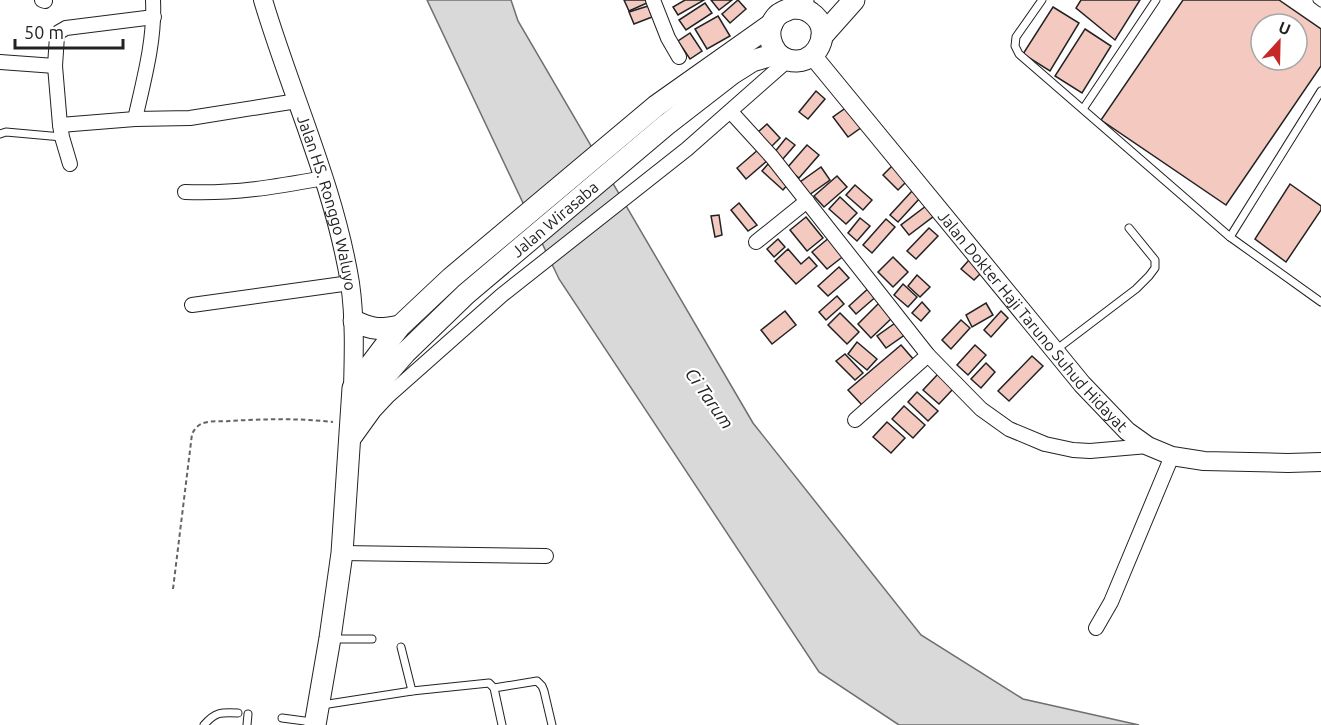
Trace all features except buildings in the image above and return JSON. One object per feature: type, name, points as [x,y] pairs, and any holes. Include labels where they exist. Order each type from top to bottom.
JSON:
[{"type":"main road","points":[[822,36],[854,0]]},
{"type":"main road","points":[[784,9],[802,9],[811,12],[822,27],[819,47],[805,59],[797,61],[784,58],[774,50],[770,42],[770,30],[784,9]]},
{"type":"main road","name":"Jalan Wirasaba","points":[[353,388],[400,326],[451,278],[656,106],[784,9]]},
{"type":"main road","name":"Jalan Wirasaba","points":[[351,419],[405,353],[466,294],[666,125],[752,61],[769,56],[784,58]]},
{"type":"main road","points":[[354,321],[368,328],[384,329],[400,326]]},
{"type":"main road","name":"Jalan HS. Ronggo Waluyo","points":[[316,718],[342,553],[353,388]]},
{"type":"street","points":[[135,118],[149,58],[154,17],[153,0]]},
{"type":"street","name":"Jalan HS. Ronggo Waluyo","points":[[263,0],[277,47],[324,178],[342,243],[350,283],[354,321],[353,388]]},
{"type":"street","points":[[653,0],[668,38],[679,57]]},
{"type":"street","points":[[70,164],[61,131],[56,66],[59,32],[66,28],[154,17]]},
{"type":"street","name":"Jalan Dokter Haji Taruno Suhud Hidayat","points":[[812,55],[1082,384],[1127,431],[1148,446],[1172,456],[1204,461],[1321,462]]},
{"type":"street","points":[[349,445],[387,396],[502,295],[687,149],[730,112],[784,58]]},
{"type":"street","points":[[0,62],[56,66]]},
{"type":"street","points":[[61,131],[135,118],[190,118],[297,101]]},
{"type":"street","points":[[730,112],[772,157],[928,355],[981,409],[1009,429],[1045,444],[1090,451],[1148,446]]},
{"type":"street","points":[[184,192],[240,192],[324,178]]},
{"type":"street","points":[[756,242],[807,201]]},
{"type":"street","points":[[192,305],[350,283]]},
{"type":"street","points":[[855,420],[928,355]]},
{"type":"street","points":[[1096,628],[1112,602],[1172,456]]},
{"type":"street","points":[[342,553],[546,556]]},
{"type":"lane","points":[[1042,0],[1016,37],[1015,46],[1019,54],[1230,237],[1321,302]]},
{"type":"lane","points":[[1083,109],[1156,0]]},
{"type":"lane","points":[[1317,0],[1321,3]]},
{"type":"lane","points":[[1230,237],[1321,92]]},
{"type":"lane","points":[[0,134],[61,131]]},
{"type":"lane","points":[[1055,351],[1136,289],[1155,268],[1155,260],[1129,228]]},
{"type":"lane","points":[[330,638],[372,639]]},
{"type":"lane","points":[[402,647],[412,691]]},
{"type":"lane","points":[[494,688],[537,681],[544,691],[552,725]]},
{"type":"lane","points":[[282,718],[316,718],[412,691],[489,683],[494,688],[502,725]]},
{"type":"lane","points":[[204,725],[212,716],[223,712],[238,712]]},
{"type":"lane","points":[[247,725],[248,714]]},
{"type":"path","points":[[173,589],[192,434],[200,425],[278,418],[351,419]]},
{"type":"water","name":"Ci Tarum","points":[[427,0],[511,0],[518,21],[753,423],[921,635],[1023,699],[1139,725],[899,725],[819,672],[559,279]]}]
